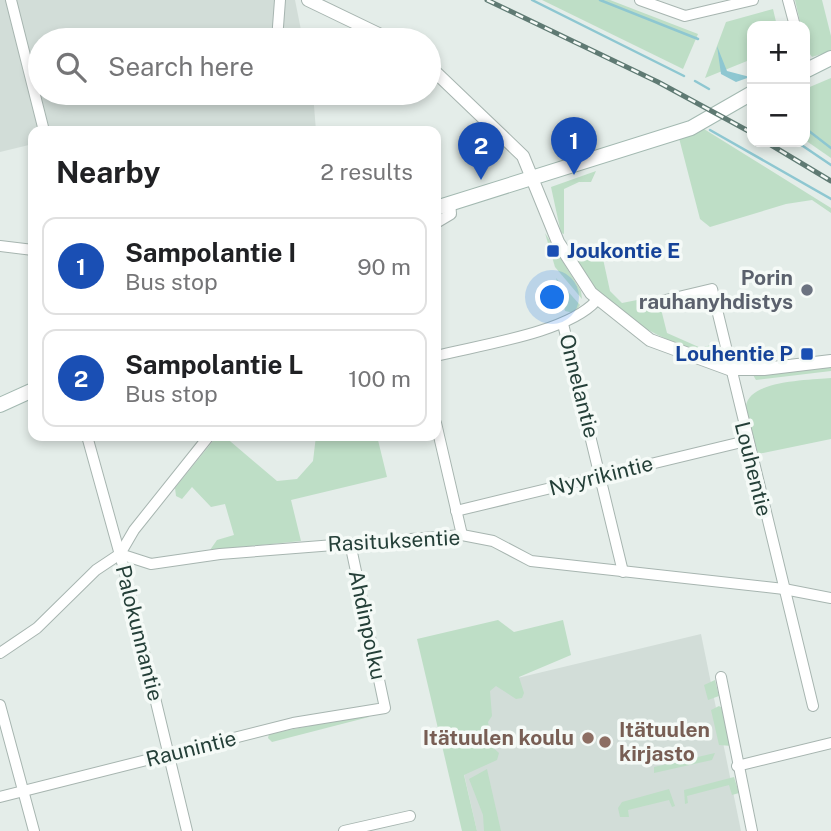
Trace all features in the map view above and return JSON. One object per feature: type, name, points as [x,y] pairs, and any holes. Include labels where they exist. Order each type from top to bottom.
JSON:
[{"type":"main road","points":[[810,66],[831,58]]},
{"type":"main road","points":[[441,206],[532,175],[691,128],[747,96]]},
{"type":"main road","points":[[0,405],[28,392]]},
{"type":"street","points":[[11,0],[28,67]]},
{"type":"street","points":[[278,28],[280,0]]},
{"type":"street","points":[[308,0],[366,28]]},
{"type":"street","points":[[640,0],[685,16],[753,0]]},
{"type":"street","points":[[788,0],[794,21]]},
{"type":"street","points":[[441,77],[523,156],[558,242],[596,301],[650,340],[729,369],[764,369],[831,361]]},
{"type":"street","points":[[37,105],[43,126]]},
{"type":"street","points":[[441,220],[450,214],[450,202]]},
{"type":"street","points":[[0,246],[28,249]]},
{"type":"street","name":"Louhentie","points":[[653,303],[712,289],[746,441],[813,706]]},
{"type":"street","points":[[441,355],[563,324],[596,301]]},
{"type":"street","name":"Onnelantie","points":[[563,324],[623,572]]},
{"type":"street","name":"Palokunnantie","points":[[88,441],[120,554],[187,831]]},
{"type":"street","points":[[1,649],[37,628],[96,570],[120,554],[134,530],[205,441]]},
{"type":"street","points":[[440,441],[462,536]]},
{"type":"street","name":"Nyyrikintie","points":[[456,511],[746,441]]},
{"type":"street","name":"Rasituksentie","points":[[120,554],[151,564],[350,543],[462,536],[493,541],[531,561],[784,589],[831,598]]},
{"type":"street","name":"Ahdinpolku","points":[[350,543],[384,708]]},
{"type":"street","points":[[721,677],[752,831]]},
{"type":"street","points":[[0,705],[34,831]]},
{"type":"street","name":"Raunintie","points":[[0,797],[293,723],[384,708]]},
{"type":"street","points":[[737,766],[831,743]]},
{"type":"street","points":[[350,830],[410,816]]},
{"type":"shaded area","points":[[0,0],[295,0],[301,28],[28,28],[28,105],[314,105],[316,126],[28,126],[28,145],[0,152]]},
{"type":"shaded area","points":[[701,634],[741,831],[477,831],[446,695]]},
{"type":"green space","points":[[542,0],[610,0],[698,34],[683,69]]},
{"type":"green space","points":[[795,0],[822,0],[831,36],[831,51],[812,57],[810,21],[800,21]]},
{"type":"green space","points":[[773,9],[776,21],[747,21],[747,61],[705,78],[726,22]]},
{"type":"green space","points":[[831,78],[831,158],[810,143],[810,87]]},
{"type":"green space","points":[[704,129],[831,208],[831,213],[812,200],[786,204],[710,227],[700,219],[679,138]]},
{"type":"green space","points":[[596,171],[591,182],[579,182],[564,189],[564,234],[561,233],[551,187]]},
{"type":"green space","points":[[545,233],[581,291],[582,299],[555,267]]},
{"type":"green space","points":[[600,245],[610,291],[622,303],[647,298],[650,311],[661,309],[667,333],[701,348],[717,343],[707,355],[647,329],[629,318],[597,291],[571,254],[572,250]]},
{"type":"green space","points":[[556,278],[580,305],[574,313],[565,311]]},
{"type":"green space","points":[[831,367],[831,371],[756,380],[753,375]]},
{"type":"green space","points":[[831,378],[831,439],[758,454],[746,417],[746,406],[750,397],[769,386]]},
{"type":"green space","points":[[213,441],[230,441],[277,481],[297,479],[313,461],[315,441],[378,441],[387,477],[291,500],[301,541],[210,550],[217,540],[234,535],[225,504],[211,507],[192,487],[182,499],[176,496],[175,488]]},
{"type":"green space","points":[[498,620],[514,632],[563,620],[571,655],[519,677],[524,693],[522,698],[516,699],[496,686],[490,691],[492,716],[488,722],[492,740],[487,742],[499,753],[497,760],[464,775],[477,831],[462,831],[417,639]]},
{"type":"green space","points":[[715,680],[719,696],[708,700],[704,685]]},
{"type":"green space","points":[[719,706],[722,708],[732,746],[719,745],[711,710]]},
{"type":"green space","points":[[368,714],[369,717],[272,742],[268,738],[269,734]]},
{"type":"green space","points":[[715,753],[712,760],[654,773],[654,767]]},
{"type":"green space","points":[[487,769],[501,831],[484,831],[483,815],[469,779]]},
{"type":"green space","points":[[734,777],[739,793],[732,795],[729,785],[687,796],[688,803],[685,804],[684,790]]},
{"type":"green space","points":[[669,789],[675,806],[672,807],[669,800],[628,810],[629,817],[620,817],[618,808],[622,802]]},
{"type":"water","points":[[717,46],[727,71],[747,78],[736,82],[721,74]]},
{"type":"waterway","points":[[532,0],[684,76]]},
{"type":"waterway","points":[[600,0],[698,39]]},
{"type":"waterway","points":[[695,81],[709,89]]},
{"type":"waterway","points":[[710,130],[831,199]]},
{"type":"waterway","points":[[810,132],[831,148]]},
{"type":"waterway","points":[[804,147],[831,165]]},
{"type":"railway","points":[[487,0],[658,82],[747,130]]},
{"type":"railway","points":[[774,147],[831,181]]},
{"type":"place","name":"Sampolantie I","points":[[574,175]]},
{"type":"place","name":"Sampolantie L","points":[[481,180]]},
{"type":"place","name":"Joukontie E","points":[[553,251]]},
{"type":"place","name":"Porin rauhanyhdistys","points":[[807,290]]},
{"type":"place","name":"Louhentie P","points":[[807,354]]},
{"type":"place","name":"Itätuulen koulu","points":[[588,738]]},
{"type":"place","name":"Itätuulen kirjasto","points":[[605,742]]}]
